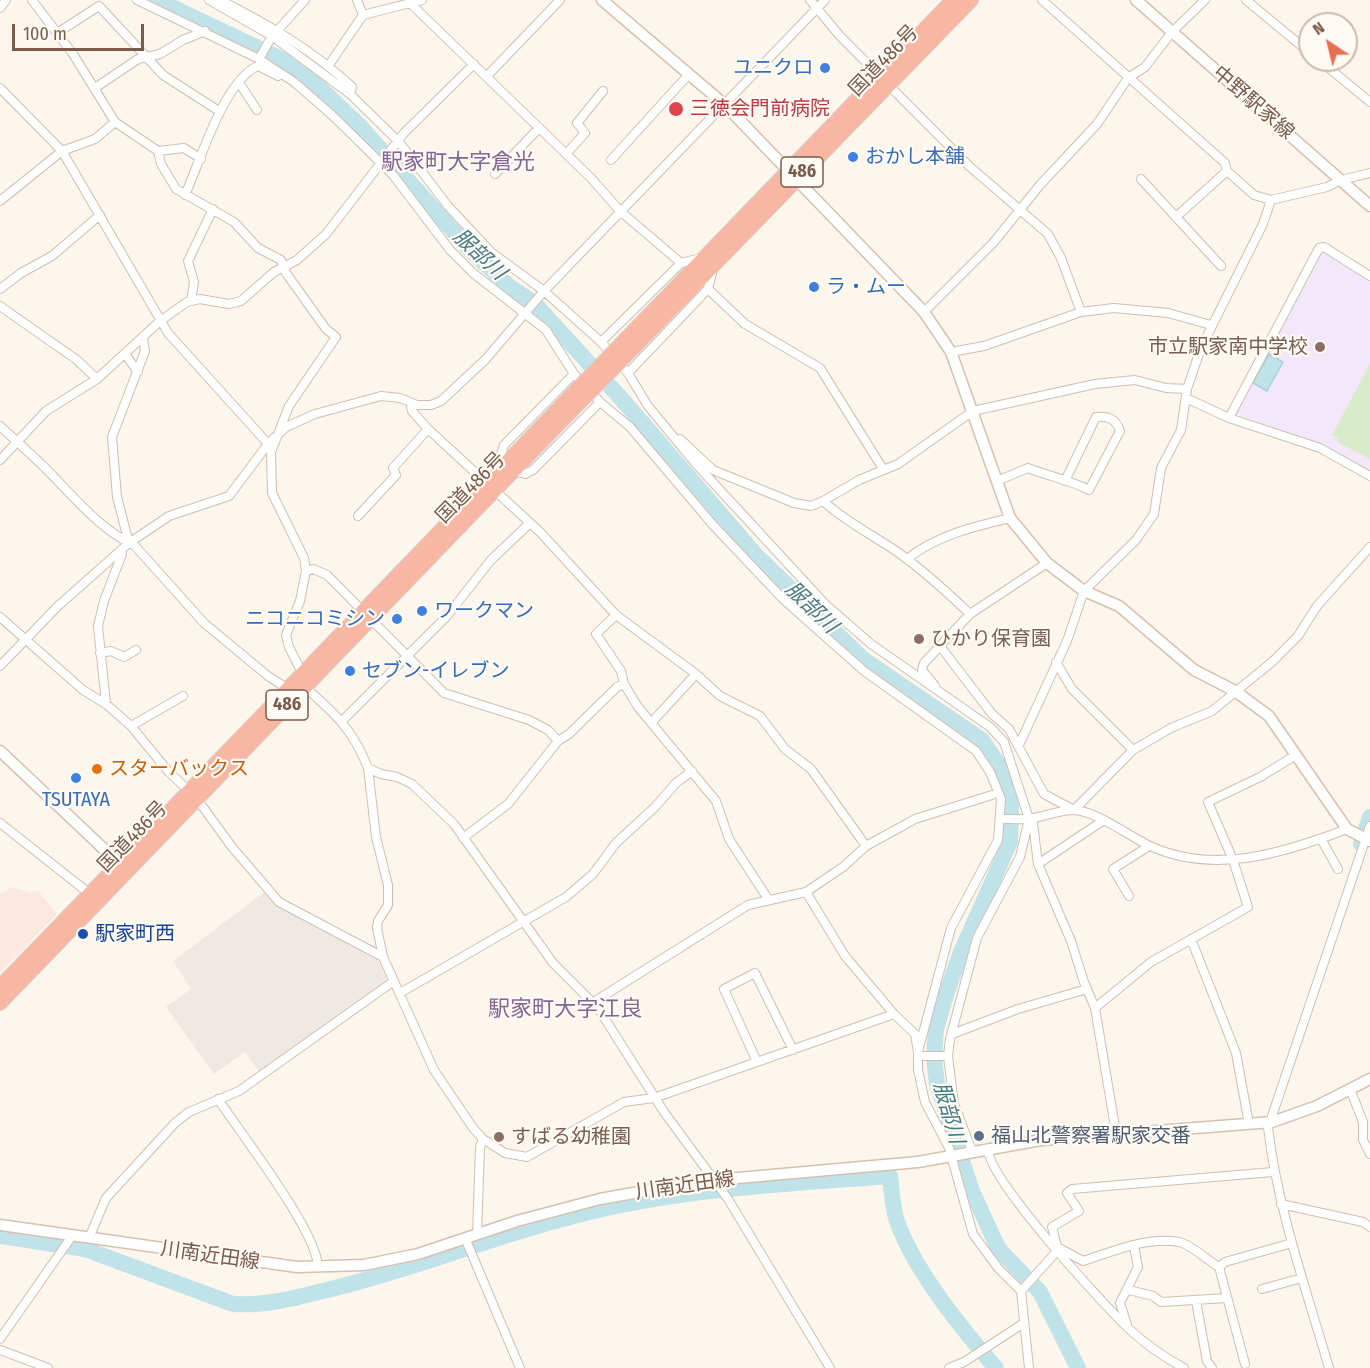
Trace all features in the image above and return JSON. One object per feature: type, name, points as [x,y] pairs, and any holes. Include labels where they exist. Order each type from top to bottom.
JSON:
[{"type":"highway","name":"国道486号","points":[[885,79],[953,0]]},
{"type":"highway","name":"国道486号","points":[[0,1003],[122,867],[792,174],[885,79],[971,0]]},
{"type":"highway","name":"国道486号","points":[[193,796],[287,690],[304,680]]},
{"type":"highway","name":"国道486号","points":[[0,987],[90,894],[122,867]]},
{"type":"main road","points":[[602,0],[725,105],[924,312],[951,352],[1010,518],[1047,563],[1084,591],[1119,606],[1194,670],[1235,691],[1269,716],[1347,829],[1368,840]]},
{"type":"main road","name":"中野駅家線","points":[[1136,0],[1370,206]]},
{"type":"main road","points":[[0,751],[122,867]]},
{"type":"main road","name":"川南近田線","points":[[0,1225],[210,1257],[318,1267],[375,1263],[418,1254],[477,1234],[600,1199],[715,1180],[952,1157],[988,1149],[1116,1133],[1272,1122],[1317,1106],[1370,1079]]},
{"type":"street","points":[[0,8],[6,0]]},
{"type":"street","points":[[0,666],[57,608],[123,551],[129,543],[169,516],[229,496],[284,426],[289,406],[336,337],[326,329],[286,273],[285,265],[281,260],[258,248],[234,222],[176,189],[168,179],[158,151],[115,122],[95,88],[32,0]]},
{"type":"street","points":[[137,0],[259,59],[333,116],[383,162],[450,250],[473,273],[546,330],[574,374],[600,402],[630,427],[713,525],[826,640],[890,691],[964,741],[976,751],[990,772],[1001,800],[998,840],[951,928],[918,1070],[925,1102],[952,1157],[973,1234],[998,1268],[1022,1289],[1029,1368]]},
{"type":"street","points":[[209,0],[329,65],[352,87],[350,94]]},
{"type":"street","points":[[220,0],[239,10],[350,94],[399,142],[468,230],[516,273],[544,291],[601,342],[628,373],[648,406],[673,437],[825,604],[871,644],[990,727],[1004,742],[1027,819],[1020,857],[977,938],[946,1056],[954,1104],[971,1152]]},
{"type":"street","points":[[239,10],[243,0]]},
{"type":"street","points":[[259,59],[273,35],[305,0]]},
{"type":"street","points":[[357,0],[363,15]]},
{"type":"street","points":[[329,65],[363,15],[422,0]]},
{"type":"street","points":[[486,76],[560,0]]},
{"type":"street","points":[[810,0],[840,36],[969,166],[1047,234],[1061,258],[1081,312]]},
{"type":"street","points":[[284,426],[315,414],[381,396],[431,405],[441,401],[485,360],[544,291],[825,0]]},
{"type":"street","points":[[1042,0],[1225,163],[1227,171],[1254,195],[1271,200],[1327,187],[1341,180],[1370,173]]},
{"type":"street","points":[[924,312],[993,243],[1098,124],[1128,78],[1145,67],[1172,32],[1205,0]]},
{"type":"street","points":[[1245,0],[1298,43]]},
{"type":"street","points":[[411,4],[540,128],[620,211],[681,263]]},
{"type":"street","points":[[57,33],[99,6],[163,75],[219,111]]},
{"type":"street","points":[[95,88],[138,59],[148,58],[205,31]]},
{"type":"street","points":[[0,460],[46,411],[97,379],[160,321],[191,301],[200,299],[229,304],[241,301],[285,265],[297,260],[326,234],[359,189],[430,105],[474,64]]},
{"type":"street","points":[[185,195],[219,111],[240,84],[252,69],[258,66],[278,76],[281,74]]},
{"type":"street","points":[[1334,72],[1370,102]]},
{"type":"street","points":[[611,160],[689,74]]},
{"type":"street","points":[[240,84],[257,110]]},
{"type":"street","points":[[0,88],[62,151],[160,321],[270,446],[272,493],[304,558],[306,571],[300,601],[286,635],[304,680],[357,740],[368,768],[376,837],[388,885],[388,905],[376,928],[383,957],[434,1070],[483,1139],[505,1153],[527,1157],[624,1102],[654,1098],[894,1014]]},
{"type":"street","points":[[566,154],[585,134],[577,123],[603,91]]},
{"type":"street","points":[[0,201],[62,151],[95,139],[115,122]]},
{"type":"street","points":[[495,174],[540,128]]},
{"type":"street","points":[[158,151],[184,148],[201,159]]},
{"type":"street","points":[[1176,217],[1227,171]]},
{"type":"street","points":[[1141,179],[1221,266]]},
{"type":"street","points":[[1019,745],[1056,662],[1084,591],[1147,528],[1158,499],[1161,468],[1182,430],[1187,389],[1211,325],[1263,224],[1271,200]]},
{"type":"street","points":[[191,301],[194,282],[188,261],[213,209]]},
{"type":"street","points":[[0,289],[21,273],[52,256],[100,215]]},
{"type":"street","points":[[1229,418],[1319,248],[1324,247],[1370,276]]},
{"type":"street","points":[[601,342],[681,263],[710,261],[708,289],[628,373]]},
{"type":"street","points":[[708,289],[745,324],[820,368],[883,469]]},
{"type":"street","points":[[951,352],[984,346],[1081,312],[1114,308],[1168,313],[1211,325]]},
{"type":"street","points":[[2,309],[77,360],[97,379]]},
{"type":"street","points":[[129,543],[117,497],[112,437],[146,351],[143,338]]},
{"type":"street","points":[[125,354],[138,372]]},
{"type":"street","points":[[574,374],[504,445],[500,457],[508,469],[525,474],[533,470],[600,402]]},
{"type":"street","points":[[673,437],[675,435],[713,470],[794,503],[811,506],[915,454],[973,411],[1095,384],[1135,380],[1166,388],[1187,389]]},
{"type":"street","points":[[1186,398],[1229,418],[1320,448],[1370,476]]},
{"type":"street","points":[[410,402],[412,411],[428,429],[530,523],[616,615],[696,674],[720,696],[760,716],[785,749],[811,769],[866,846]]},
{"type":"street","points":[[997,481],[1028,468],[1065,482],[1076,483],[1089,490],[1120,431],[1117,422],[1106,416],[1096,417],[1065,482]]},
{"type":"street","points":[[0,426],[55,477],[73,500],[135,546],[204,622],[287,690]]},
{"type":"street","points":[[358,516],[396,475],[393,468],[428,429]]},
{"type":"street","points":[[823,501],[845,521],[934,580],[970,615]]},
{"type":"street","points":[[907,560],[925,545],[972,527],[1010,518]]},
{"type":"street","points":[[342,721],[447,616],[491,560],[530,523]]},
{"type":"street","points":[[1001,819],[1027,819],[1074,810],[1133,750],[1171,728],[1212,711],[1272,662],[1298,636],[1317,606],[1370,547]]},
{"type":"street","points":[[106,704],[98,626],[104,601],[123,551]]},
{"type":"street","points":[[939,692],[922,670],[924,663],[970,615],[1047,563]]},
{"type":"street","points":[[306,571],[313,569],[327,575],[366,617],[444,693],[529,720],[548,730],[558,741]]},
{"type":"street","points":[[616,615],[596,634],[621,671],[624,684],[638,707],[716,801],[729,839],[768,899]]},
{"type":"street","points":[[0,617],[83,690],[106,704],[131,726],[193,796],[232,847],[279,902],[383,957]]},
{"type":"street","points":[[940,646],[1019,745],[1044,794],[1074,810],[1104,820],[1149,846],[1189,859],[1233,860],[1275,854],[1347,829]]},
{"type":"street","points":[[100,653],[111,651],[124,657],[136,650]]},
{"type":"street","points":[[1056,662],[1072,689],[1133,750]]},
{"type":"street","points":[[652,722],[696,674]]},
{"type":"street","points":[[463,838],[508,804],[558,741],[569,734],[617,687],[624,684]]},
{"type":"street","points":[[131,726],[183,696]]},
{"type":"street","points":[[1095,1008],[1151,962],[1248,907],[1233,860],[1208,802],[1260,777],[1296,755]]},
{"type":"street","points":[[368,768],[412,784],[454,824],[553,963],[592,1003],[654,1098],[715,1180],[831,1368]]},
{"type":"street","points":[[400,993],[566,897],[593,874],[616,843],[655,807],[676,783],[692,771]]},
{"type":"street","points":[[990,772],[992,795],[1001,819]]},
{"type":"street","points":[[592,1003],[732,914],[768,899],[806,892],[843,867],[866,846],[915,819],[992,795]]},
{"type":"street","points":[[1027,819],[1033,824],[1038,864],[1071,941],[1095,1008],[1116,1133]]},
{"type":"street","points":[[1038,864],[1104,820]]},
{"type":"street","points":[[0,823],[90,894]]},
{"type":"street","points":[[1329,1368],[1281,1204],[1273,1172],[1268,1128],[1272,1122],[1368,840],[1370,826]]},
{"type":"street","points":[[1320,839],[1338,869]]},
{"type":"street","points":[[1129,896],[1113,869],[1149,846]]},
{"type":"street","points":[[806,892],[845,956],[894,1014],[915,1034],[920,1055]]},
{"type":"street","points":[[1191,939],[1236,1053],[1249,1124]]},
{"type":"street","points":[[757,1062],[724,989],[755,973],[792,1050]]},
{"type":"street","points":[[89,1238],[106,1198],[175,1123],[189,1112],[238,1091],[394,981]]},
{"type":"street","points":[[952,1034],[1018,1009],[1087,989]]},
{"type":"street","points":[[920,1055],[946,1056]]},
{"type":"street","points":[[1350,1089],[1363,1122],[1363,1140],[1370,1154]]},
{"type":"street","points":[[218,1100],[295,1213],[318,1258],[318,1267]]},
{"type":"street","points":[[477,1234],[480,1147],[483,1139]]},
{"type":"street","points":[[988,1149],[988,1156],[1002,1181],[1128,1329],[1156,1351],[1184,1368]]},
{"type":"street","points":[[1245,1364],[1219,1267],[1181,1243],[1158,1242],[1134,1245],[1083,1262],[1058,1248],[1052,1227],[1079,1211],[1067,1193],[1072,1189],[1273,1172]]},
{"type":"street","points":[[1281,1204],[1363,1222],[1370,1227]]},
{"type":"street","points":[[0,1339],[64,1251],[72,1236]]},
{"type":"street","points":[[465,1238],[520,1368]]},
{"type":"street","points":[[1219,1267],[1225,1262],[1292,1243]]},
{"type":"street","points":[[1128,1329],[1120,1303],[1129,1290],[1138,1267],[1134,1245]]},
{"type":"street","points":[[1022,1289],[1041,1272],[1058,1248]]},
{"type":"street","points":[[1262,1289],[1302,1278]]},
{"type":"street","points":[[1129,1290],[1153,1296],[1161,1302],[1227,1298]]},
{"type":"street","points":[[1196,1301],[1207,1361],[1212,1368]]},
{"type":"street","points":[[949,1368],[976,1355],[1024,1323]]},
{"type":"street","points":[[0,1350],[48,1368]]},
{"type":"shaded area","name":"市立駅家南中学校","points":[[1326,251],[1370,280],[1370,472],[1319,445],[1234,413],[1321,253]]},
{"type":"shaded area","points":[[12,887],[32,894],[31,891],[38,891],[57,914],[0,973],[0,894]]},
{"type":"shaded area","points":[[263,893],[277,906],[379,961],[387,976],[386,982],[260,1073],[245,1052],[214,1074],[166,1007],[191,989],[173,961]]},
{"type":"green space","points":[[1370,364],[1370,459],[1337,442],[1339,438],[1332,435]]},
{"type":"water","points":[[1269,354],[1283,362],[1267,391],[1253,383]]},
{"type":"waterway","name":"服部川","points":[[157,0],[281,59],[318,86],[360,126],[469,249],[510,287],[534,303],[626,404],[755,554],[863,659],[982,740],[999,765],[1011,805],[1010,842],[961,952],[947,992],[936,1029],[934,1057],[937,1084],[972,1191],[998,1248],[1040,1292],[1078,1368]]},
{"type":"waterway","points":[[1361,844],[1370,817]]},
{"type":"waterway","points":[[0,1236],[85,1249],[233,1304],[257,1304],[358,1282],[539,1225],[609,1208],[729,1189],[890,1176],[896,1218],[913,1257],[953,1316],[996,1368]]},
{"type":"place","name":"ユニクロ","points":[[825,68]]},
{"type":"place","name":"三徳会門前病院","points":[[676,109]]},
{"type":"place","name":"おかし本舗","points":[[853,157]]},
{"type":"place","name":"ラ・ムー","points":[[814,287]]},
{"type":"place","name":"市立駅家南中学校","points":[[1320,347]]},
{"type":"place","name":"ワークマン","points":[[422,611]]},
{"type":"place","name":"ニコニコミシン","points":[[397,619]]},
{"type":"place","name":"ひかり保育園","points":[[919,639]]},
{"type":"place","name":"セブン-イレブン","points":[[350,671]]},
{"type":"place","name":"スターバックス","points":[[97,769]]},
{"type":"place","name":"TSUTAYA","points":[[76,778]]},
{"type":"place","name":"駅家町西","points":[[83,934]]},
{"type":"place","name":"福山北警察署駅家交番","points":[[979,1136]]},
{"type":"place","name":"すばる幼稚園","points":[[499,1137]]},
{"type":"district","name":"駅家町大字倉光","points":[[458,163]]},
{"type":"district","name":"駅家町大字江良","points":[[565,1010]]}]
